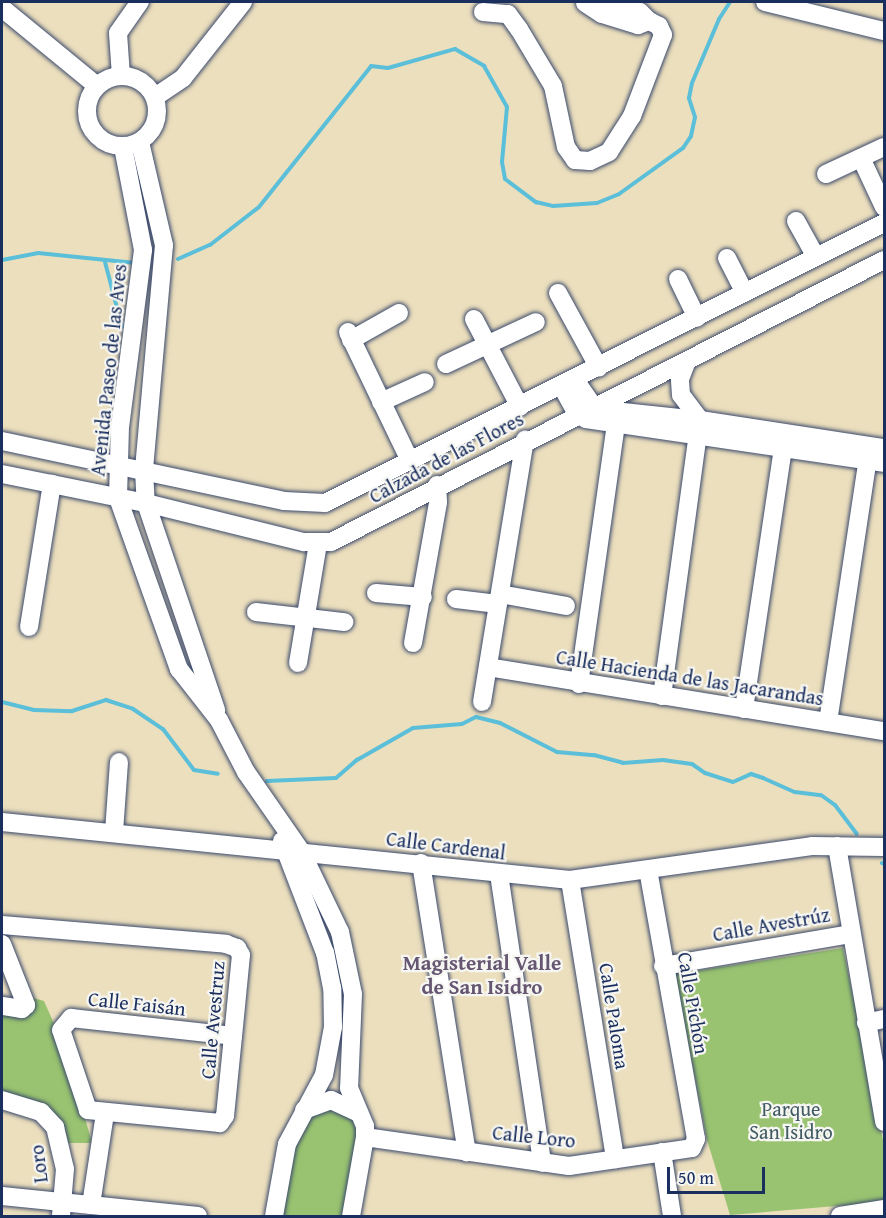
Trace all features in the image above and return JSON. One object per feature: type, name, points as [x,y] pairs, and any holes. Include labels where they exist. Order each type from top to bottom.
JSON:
[{"type":"street","points":[[121,76],[118,33],[140,2]]},
{"type":"street","points":[[155,97],[183,78],[243,2]]},
{"type":"street","points":[[587,2],[602,14],[638,25],[649,21]]},
{"type":"street","points":[[483,12],[508,14],[519,29],[553,86],[566,147],[575,160],[590,161],[609,152],[632,116],[663,34],[659,26],[639,12],[608,2]]},
{"type":"street","points":[[765,2],[817,8],[885,31]]},
{"type":"street","points":[[2,8],[97,86]]},
{"type":"street","points":[[121,76],[145,84],[155,97],[156,122],[131,145],[107,144],[89,125],[86,108],[97,86],[121,76]]},
{"type":"street","name":"Avenida Paseo de las Aves","points":[[131,145],[143,250],[140,293],[118,465],[118,498],[179,669],[219,720],[280,824],[292,850],[319,935],[332,988],[330,1058],[287,1144],[274,1216]]},
{"type":"street","name":"Avenida Paseo de las Aves","points":[[131,145],[164,245],[144,470],[146,503],[219,720]]},
{"type":"street","points":[[826,174],[885,147]]},
{"type":"street","points":[[861,158],[885,207]]},
{"type":"street","points":[[796,220],[816,257]]},
{"type":"street","name":"Calzada de las Flores","points":[[2,441],[304,505],[344,495],[885,223]]},
{"type":"street","points":[[727,258],[745,293]]},
{"type":"street","name":"Calzada de las Flores","points":[[2,474],[146,503],[318,544],[349,535],[437,485],[885,260]]},
{"type":"street","points":[[678,279],[697,318]]},
{"type":"street","points":[[140,293],[160,297]]},
{"type":"street","points":[[558,293],[599,368]]},
{"type":"street","points":[[399,313],[350,336],[410,461]]},
{"type":"street","points":[[474,319],[520,407]]},
{"type":"street","points":[[447,364],[536,322]]},
{"type":"street","points":[[662,696],[698,428],[681,395],[680,379],[687,361]]},
{"type":"street","points":[[381,402],[425,382]]},
{"type":"street","points":[[568,384],[584,410],[616,424],[698,428],[783,448],[876,455]]},
{"type":"street","points":[[584,410],[876,455]]},
{"type":"street","points":[[579,684],[616,424]]},
{"type":"street","points":[[482,702],[525,440]]},
{"type":"street","points":[[744,709],[783,448]]},
{"type":"street","points":[[828,722],[876,455]]},
{"type":"street","points":[[29,627],[52,484]]},
{"type":"street","points":[[413,643],[423,597],[437,485]]},
{"type":"street","points":[[298,663],[318,544]]},
{"type":"street","points":[[376,593],[423,597]]},
{"type":"street","points":[[456,599],[499,599],[566,606]]},
{"type":"street","points":[[256,612],[344,621]]},
{"type":"street","name":"Calle Hacienda de las Jacarandas","points":[[488,667],[579,684],[885,731]]},
{"type":"street","points":[[114,832],[119,762]]},
{"type":"street","name":"Calle Cardenal","points":[[2,822],[570,880],[837,846],[885,847]]},
{"type":"street","points":[[837,846],[885,1122]]},
{"type":"street","name":"Avenida Paseo de las Aves","points":[[292,850],[326,897],[345,950],[353,1003],[349,1088],[365,1137],[351,1216]]},
{"type":"street","points":[[421,863],[467,1152]]},
{"type":"street","name":"Calle Pichón","points":[[648,870],[696,1144]]},
{"type":"street","points":[[499,874],[542,1163]]},
{"type":"street","name":"Calle Paloma","points":[[570,880],[615,1159]]},
{"type":"street","name":"Calle Avestruz","points":[[2,925],[237,948],[241,955],[225,1116],[220,1122],[105,1113],[84,1106]]},
{"type":"street","name":"Calle Avestrúz","points":[[663,966],[851,934]]},
{"type":"street","points":[[2,944],[25,1008],[2,1006]]},
{"type":"street","name":"Calle Faisán","points":[[84,1106],[61,1030],[71,1018],[233,1036]]},
{"type":"street","points":[[866,1023],[885,1019]]},
{"type":"street","name":"Loro","points":[[2,1100],[40,1112],[55,1127],[62,1146],[62,1209]]},
{"type":"street","points":[[304,1110],[331,1101],[359,1113]]},
{"type":"street","points":[[90,1205],[105,1113]]},
{"type":"street","name":"Calle Loro","points":[[365,1137],[569,1166],[692,1148],[696,1144]]},
{"type":"street","points":[[662,1152],[672,1216]]},
{"type":"street","points":[[2,1196],[62,1209],[90,1205],[198,1216]]},
{"type":"street","points":[[840,1216],[878,1212]]},
{"type":"green space","name":"Parque San Isidro","points":[[843,948],[884,1145],[884,1202],[730,1215],[707,1140],[675,974]]},
{"type":"green space","points":[[23,995],[44,1001],[67,1053],[92,1143],[67,1143],[44,1108],[2,1097],[2,1006]]},
{"type":"green space","points":[[330,1101],[364,1127],[350,1216],[275,1216],[299,1119]]},
{"type":"waterway","points":[[178,259],[210,245],[259,207],[371,66],[388,68],[455,49],[484,66],[507,107],[502,162],[505,179],[536,202],[553,206],[597,203],[619,194],[683,148],[691,136],[695,117],[689,98],[692,83],[719,19],[730,2]]},
{"type":"waterway","points":[[2,260],[38,253],[135,263]]},
{"type":"waterway","points":[[105,262],[122,327]]},
{"type":"waterway","points":[[2,702],[34,710],[72,711],[106,700],[133,709],[163,729],[194,770],[218,774]]},
{"type":"waterway","points":[[267,781],[336,778],[357,760],[413,728],[462,724],[476,717],[500,723],[557,752],[594,755],[623,763],[663,760],[692,764],[705,773],[733,782],[751,774],[795,792],[821,795],[835,805],[857,834]]},
{"type":"district","name":"Magisterial Valle de San Isidro","points":[[482,975]]}]
